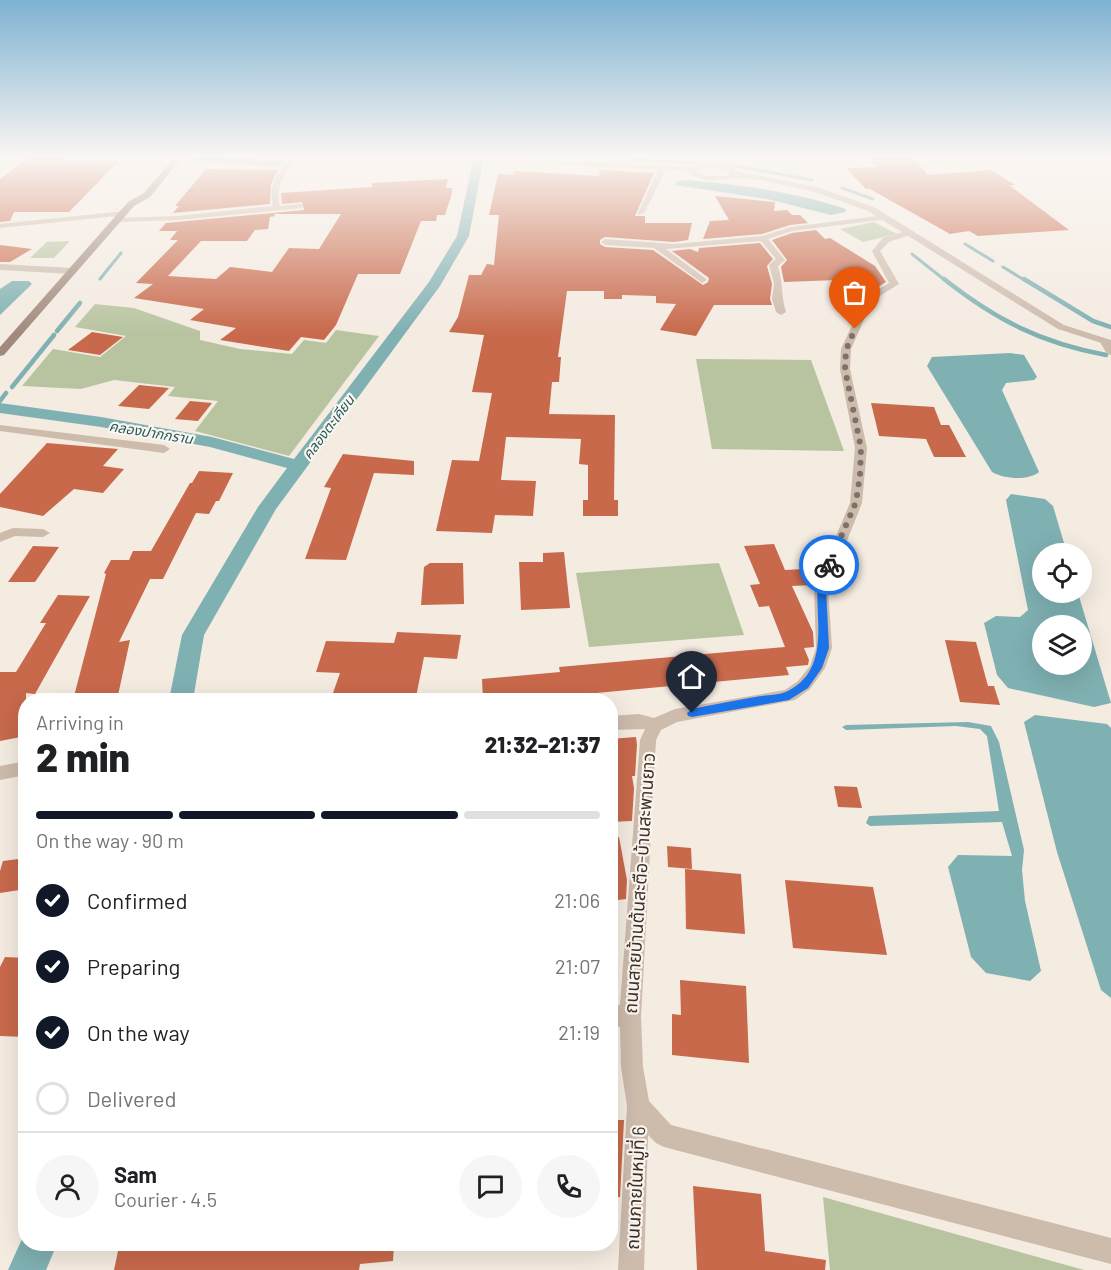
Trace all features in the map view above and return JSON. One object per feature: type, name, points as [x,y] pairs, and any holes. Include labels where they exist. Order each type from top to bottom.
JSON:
[{"type":"main road","points":[[0,353],[121,217]]},
{"type":"street","points":[[0,226],[121,217],[178,218],[211,215]]},
{"type":"street","points":[[881,215],[1061,327],[1108,342],[1111,352]]},
{"type":"street","points":[[605,242],[656,246],[763,238],[791,229],[885,217]]},
{"type":"street","points":[[618,723],[639,722],[655,725],[675,716],[789,696],[804,685],[817,668],[824,648],[821,588],[856,502],[860,475],[861,448],[845,369],[846,350],[865,306],[872,297],[894,284],[876,250],[878,246],[894,237],[911,233]]},
{"type":"street","points":[[763,238],[780,260],[774,265],[778,284],[778,306],[781,312]]},
{"type":"street","points":[[656,246],[702,280]]},
{"type":"street","points":[[0,267],[72,272]]},
{"type":"street","points":[[0,428],[164,449]]},
{"type":"street","points":[[0,538],[13,532],[43,533]]},
{"type":"street","name":"ถนนสายบ้านต้นสะตือ-บ้านสะพานยาว","points":[[638,1106],[620,1016],[644,826],[648,740],[655,725]]},
{"type":"street","points":[[0,773],[18,770]]},
{"type":"street","points":[[638,1106],[664,1134],[1111,1251]]},
{"type":"street","name":"ถนนภายในหมู่ที่ 6","points":[[631,1270],[638,1106]]},
{"type":"green space","points":[[874,222],[897,234],[863,242],[840,229]]},
{"type":"green space","points":[[70,241],[54,258],[30,258],[47,242]]},
{"type":"green space","points":[[95,304],[134,308],[200,331],[200,340],[240,349],[292,354],[304,340],[326,343],[336,330],[379,336],[289,456],[195,431],[218,401],[168,396],[175,387],[114,380],[81,389],[22,386],[53,349],[100,357],[126,336],[75,327]]},
{"type":"green space","points":[[696,359],[811,360],[844,451],[712,449]]},
{"type":"green space","points":[[719,563],[744,635],[589,647],[576,573]]},
{"type":"green space","points":[[823,1197],[1084,1270],[830,1270]]},
{"type":"water","points":[[12,281],[29,281],[32,284],[0,315],[0,289]]},
{"type":"water","points":[[1010,353],[1024,355],[1037,377],[1034,380],[1006,383],[1002,390],[1039,472],[1022,478],[992,472],[927,366],[932,357]]},
{"type":"water","points":[[1011,494],[1045,499],[1053,506],[1064,543],[1032,543],[1032,603],[1081,603],[1085,615],[1032,615],[1032,675],[1092,675],[1092,640],[1111,703],[1094,707],[1008,688],[997,675],[984,623],[996,616],[1020,617],[1028,610],[1006,500]]},
{"type":"water","points":[[1035,715],[1107,724],[1111,728],[1111,998],[1101,990],[1057,852],[1024,722]]},
{"type":"water","points":[[968,722],[991,726],[999,742],[1024,850],[1022,870],[1025,901],[1041,971],[1030,981],[986,973],[971,957],[948,867],[958,855],[1012,856],[1002,822],[870,826],[866,823],[869,816],[999,811],[987,736],[980,729],[956,726],[846,730],[842,727],[846,725]]},
{"type":"building","points":[[0,215],[13,215],[10,221],[0,222]]},
{"type":"building","points":[[248,215],[275,215],[270,217],[268,229],[255,230],[247,241],[201,241],[168,276],[216,279],[230,267],[272,272],[289,248],[319,249],[340,215],[437,215],[436,221],[421,221],[400,274],[358,274],[336,325],[324,340],[301,337],[289,351],[220,340],[236,328],[190,320],[204,309],[134,298],[153,284],[136,283],[178,240],[170,240],[177,231],[159,231],[166,223]]},
{"type":"building","points":[[499,215],[645,216],[645,223],[692,223],[688,240],[674,242],[605,237],[600,240],[600,244],[605,247],[653,250],[703,285],[708,282],[709,278],[672,251],[690,249],[698,252],[699,248],[760,243],[773,259],[767,266],[772,284],[770,299],[772,305],[714,305],[696,336],[660,330],[676,304],[656,303],[656,296],[622,295],[622,299],[604,299],[604,291],[567,291],[558,357],[561,357],[559,382],[552,382],[549,414],[615,415],[614,500],[618,500],[618,516],[583,516],[583,500],[588,500],[588,465],[579,464],[581,439],[506,437],[501,480],[536,481],[533,516],[495,515],[492,533],[436,531],[452,460],[479,461],[492,393],[472,392],[484,335],[449,332],[458,317],[469,275],[481,275],[487,264],[494,265]]},
{"type":"building","points":[[726,215],[800,215],[808,223],[790,225],[762,234],[703,239],[710,221],[729,220]]},
{"type":"building","points":[[917,215],[1049,215],[1069,230],[978,236],[969,231],[950,234]]},
{"type":"building","points":[[816,230],[825,239],[830,238],[875,266],[886,282],[867,294],[848,294],[838,280],[784,282],[781,267],[787,260],[772,240],[792,233]]},
{"type":"building","points":[[0,245],[32,249],[10,262],[0,262]]},
{"type":"building","points":[[92,332],[123,337],[100,355],[68,350]]},
{"type":"building","points":[[139,385],[169,388],[149,409],[118,406]]},
{"type":"building","points":[[190,401],[212,403],[198,421],[175,419]]},
{"type":"building","points":[[871,403],[934,407],[941,425],[949,425],[966,457],[934,457],[926,439],[879,436]]},
{"type":"building","points":[[47,443],[118,449],[103,466],[124,469],[103,493],[74,489],[43,516],[0,507],[0,494]]},
{"type":"building","points":[[343,454],[414,461],[414,475],[374,473],[346,560],[305,559],[331,488],[324,487]]},
{"type":"building","points":[[199,471],[233,473],[219,501],[216,501],[209,514],[196,513],[163,579],[150,579],[119,642],[130,640],[119,693],[75,693],[106,574],[104,573],[111,560],[129,560],[133,551],[151,551]]},
{"type":"building","points":[[774,544],[785,570],[805,569],[812,585],[792,586],[813,632],[814,647],[804,648],[809,660],[808,665],[786,667],[789,675],[596,693],[483,693],[482,679],[560,672],[559,667],[785,647],[769,606],[759,607],[750,585],[760,584],[744,546]]},
{"type":"building","points":[[33,546],[59,547],[35,582],[8,582]]},
{"type":"building","points":[[564,552],[570,608],[521,610],[519,562],[543,562],[543,553]]},
{"type":"building","points":[[430,563],[463,563],[464,604],[421,605],[424,567]]},
{"type":"building","points":[[58,595],[90,596],[36,693],[18,693],[18,738],[0,741],[0,672],[16,672],[46,623],[40,623]]},
{"type":"building","points":[[397,632],[461,635],[457,659],[424,657],[417,693],[333,693],[340,673],[316,672],[326,641],[394,643]]},
{"type":"building","points":[[945,640],[976,642],[988,686],[994,686],[1000,705],[960,702]]},
{"type":"building","points":[[636,737],[635,776],[632,776],[634,788],[632,821],[618,822],[618,738]]},
{"type":"building","points":[[834,786],[857,787],[862,808],[838,807]]},
{"type":"building","points":[[618,837],[627,880],[626,899],[618,900]]},
{"type":"building","points":[[667,846],[691,848],[692,869],[668,867]]},
{"type":"building","points":[[18,859],[18,890],[0,893],[0,871],[3,861]]},
{"type":"building","points":[[685,869],[741,874],[745,934],[686,929]]},
{"type":"building","points":[[785,880],[873,887],[887,955],[793,948]]},
{"type":"building","points":[[5,957],[18,958],[18,1037],[0,1036],[0,967]]},
{"type":"building","points":[[680,980],[746,986],[749,1063],[672,1055],[672,1014],[681,1015]]},
{"type":"building","points":[[618,1120],[624,1120],[620,1197],[618,1197]]},
{"type":"building","points":[[693,1186],[761,1194],[765,1251],[826,1260],[825,1270],[697,1270]]},
{"type":"building","points":[[118,1251],[394,1251],[393,1261],[360,1264],[359,1270],[114,1270]]},
{"type":"waterway","name":"คลองตะเคียน","points":[[299,466],[435,283],[463,236],[467,215]]},
{"type":"waterway","points":[[965,244],[993,261]]},
{"type":"waterway","points":[[100,279],[121,253]]},
{"type":"waterway","points":[[912,254],[946,281]]},
{"type":"waterway","points":[[1003,267],[1026,281]]},
{"type":"waterway","points":[[944,279],[963,294],[1020,328],[1061,344],[1106,355]]},
{"type":"waterway","points":[[1024,279],[1093,321],[1111,327]]},
{"type":"waterway","points":[[57,331],[80,303]]},
{"type":"waterway","points":[[12,387],[54,335]]},
{"type":"waterway","points":[[0,401],[6,393]]},
{"type":"waterway","name":"คลองปากกราน","points":[[0,408],[101,422],[212,442],[299,466]]},
{"type":"waterway","name":"คลองตะเคียน","points":[[182,693],[193,635],[268,507],[299,466]]},
{"type":"waterway","name":"คลองตะเคียน","points":[[27,1270],[35,1251]]},
{"type":"way so far","points":[[829,565],[856,502],[860,475],[861,448],[845,369],[846,350],[855,329]]},
{"type":"route","points":[[692,713],[789,696],[804,685],[817,668],[824,648],[821,588],[829,565]]}]
